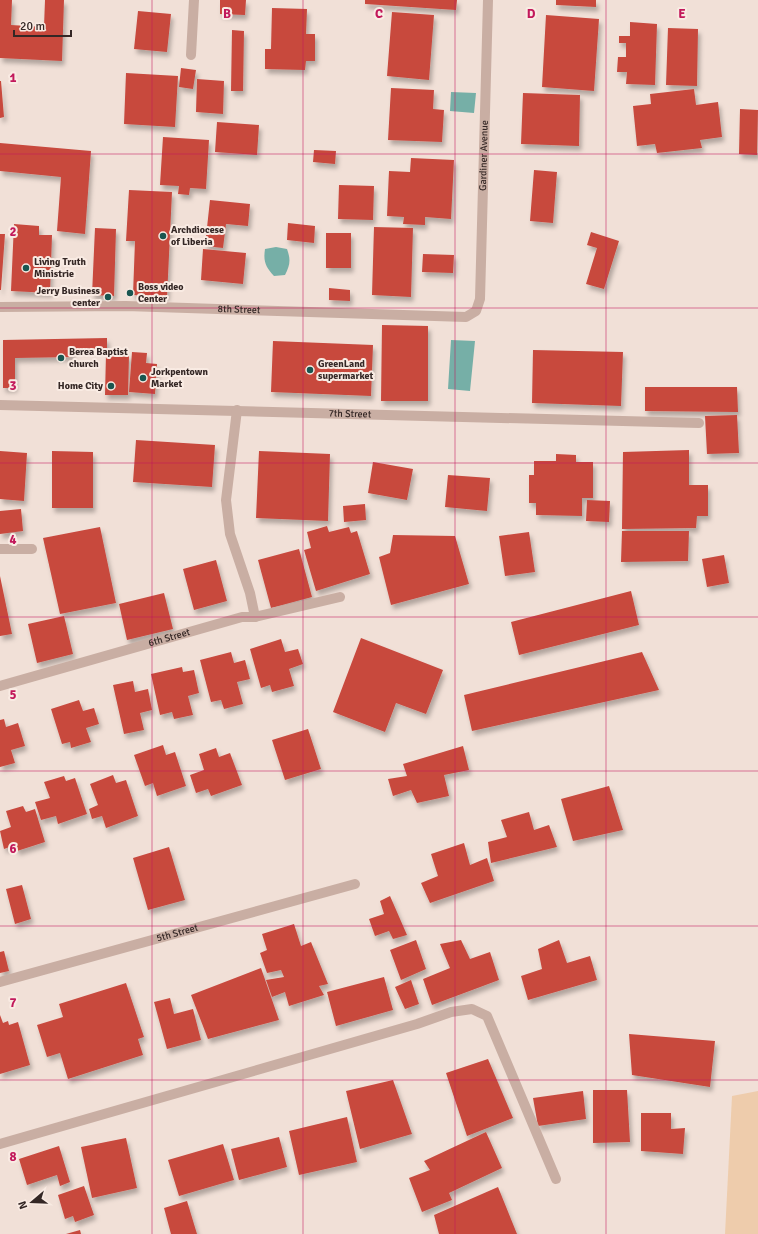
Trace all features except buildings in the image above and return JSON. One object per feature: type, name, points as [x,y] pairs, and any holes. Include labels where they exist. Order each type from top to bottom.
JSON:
[{"type":"street","points":[[191,54],[194,0]]},
{"type":"street","name":"Gardiner Avenue","points":[[476,311],[480,298],[488,0]]},
{"type":"street","name":"8th Street","points":[[0,307],[126,306],[466,317],[476,311]]},
{"type":"street","name":"7th Street","points":[[0,405],[699,423]]},
{"type":"street","points":[[237,410],[226,500],[230,534],[250,593],[255,617]]},
{"type":"street","points":[[0,549],[32,549]]},
{"type":"street","name":"6th Street","points":[[0,686],[242,617],[255,617],[340,597]]},
{"type":"street","name":"5th Street","points":[[0,982],[355,884]]},
{"type":"street","points":[[0,1144],[417,1024],[451,1012],[472,1009],[487,1016],[556,1179]]},
{"type":"sand","points":[[758,1091],[758,1234],[725,1234],[732,1096]]},
{"type":"water","points":[[451,92],[476,93],[474,113],[450,111]]},
{"type":"water","points":[[276,247],[287,249],[289,262],[285,275],[274,276],[266,264],[264,257],[265,249]]},
{"type":"water","points":[[451,340],[475,341],[470,391],[448,389]]},
{"type":"place","name":"Archdiocese of Liberia","points":[[163,236]]},
{"type":"place","name":"Living Truth Ministrie","points":[[26,268]]},
{"type":"place","name":"Boss video Center","points":[[130,293]]},
{"type":"place","name":"Jerry Business center","points":[[108,297]]},
{"type":"place","name":"Berea Baptist church","points":[[61,358]]},
{"type":"place","name":"GreenLand supermarket","points":[[310,370]]},
{"type":"place","name":"Jorkpentown Market","points":[[143,378]]},
{"type":"place","name":"Home City","points":[[111,386]]}]
